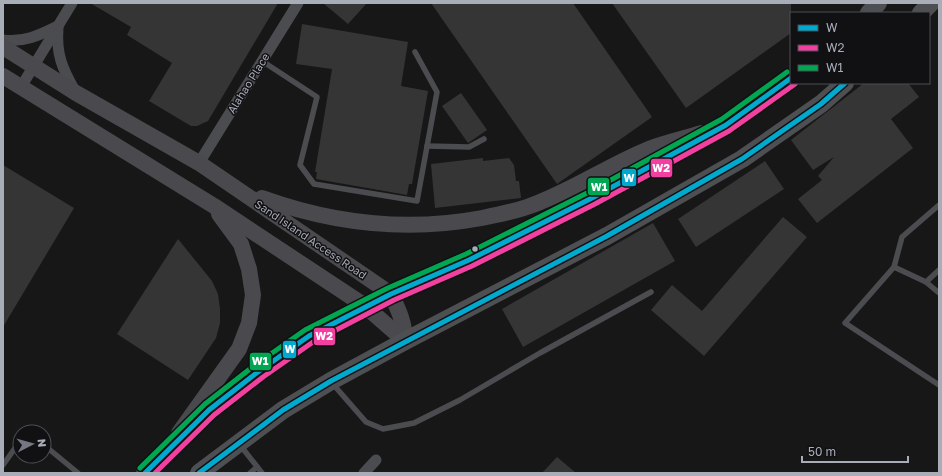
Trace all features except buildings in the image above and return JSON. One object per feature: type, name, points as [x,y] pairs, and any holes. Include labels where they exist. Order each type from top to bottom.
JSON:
[{"type":"main road","points":[[870,12],[878,3]]},
{"type":"main road","points":[[922,12],[931,3]]},
{"type":"main road","name":"Sand Island Access Road","points":[[3,47],[76,93],[199,163],[391,294]]},
{"type":"main road","points":[[3,76],[214,206],[365,306],[405,341]]},
{"type":"main road","points":[[145,473],[167,449],[209,410],[259,371],[309,336],[365,306],[469,260],[592,198],[726,125],[790,79]]},
{"type":"main road","points":[[199,473],[284,410],[331,381],[607,236],[742,159],[821,104],[844,84]]},
{"type":"main road","points":[[241,191],[288,208],[352,222],[416,226],[458,222],[526,208],[559,194],[645,150],[726,125]]},
{"type":"main road","points":[[167,449],[239,349],[249,323],[253,295],[249,269],[241,244],[214,206]]},
{"type":"main road","points":[[391,294],[399,310],[405,331],[405,341]]},
{"type":"street","points":[[21,87],[72,3]]},
{"type":"street","name":"Alahao Place","points":[[199,163],[298,3]]},
{"type":"street","points":[[3,40],[9,41],[34,38],[58,26]]},
{"type":"street","points":[[58,26],[58,52],[62,68],[76,93]]},
{"type":"street","points":[[364,473],[376,460]]},
{"type":"lane","points":[[262,61],[317,97],[300,165],[314,184],[417,201],[437,92],[415,52]]},
{"type":"lane","points":[[427,146],[469,147],[484,139]]},
{"type":"lane","points":[[939,205],[902,237],[894,267],[845,323],[939,385]]},
{"type":"lane","points":[[894,267],[926,282],[939,293]]},
{"type":"lane","points":[[926,282],[939,270]]},
{"type":"lane","points":[[331,381],[366,422],[383,429],[414,423],[460,400],[540,353],[652,292]]},
{"type":"lane","points":[[238,443],[262,473]]},
{"type":"lane","points":[[3,465],[12,452]]},
{"type":"lane","points":[[52,452],[78,473]]},
{"type":"lane","points":[[250,473],[257,467]]},
{"type":"transit line","name":"W1","points":[[140,468],[205,404],[255,365],[305,330],[388,288],[466,254],[589,192],[722,119],[787,72]]},
{"type":"transit line","name":"W","points":[[145,473],[209,410],[259,371],[309,336],[391,294],[469,260],[592,198],[726,125],[790,79]]},
{"type":"transit line","name":"W2","points":[[155,473],[214,415],[263,377],[313,342],[394,300],[472,266],[595,204],[729,131],[795,84]]},
{"type":"transit line","name":"W","points":[[199,473],[283,410],[331,381],[607,236],[742,159],[821,104],[844,84]]}]
